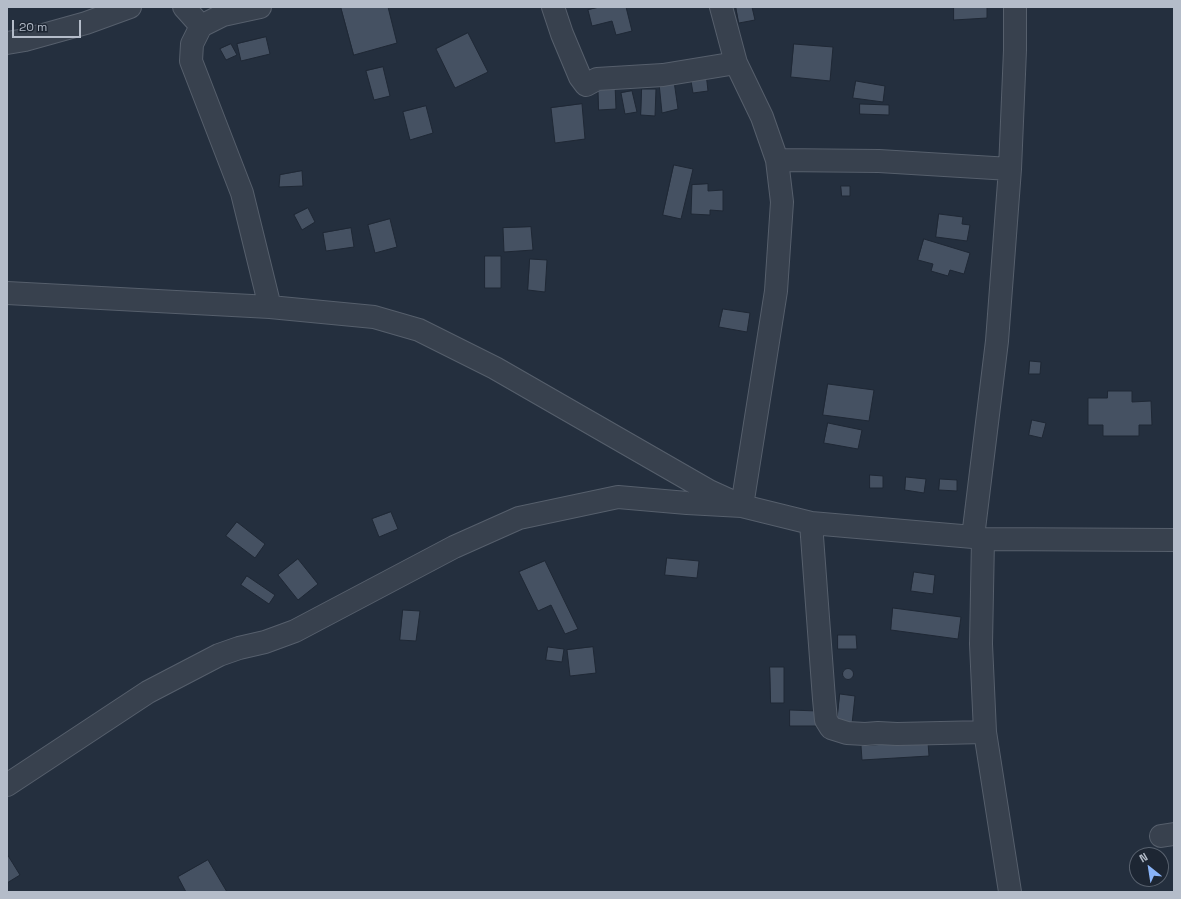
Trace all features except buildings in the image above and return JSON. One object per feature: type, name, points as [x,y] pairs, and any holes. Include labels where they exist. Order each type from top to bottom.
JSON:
[{"type":"street","points":[[7,43],[25,40],[86,23],[130,7]]},
{"type":"street","points":[[184,7],[200,26]]},
{"type":"street","points":[[260,7],[223,15],[200,26],[192,44],[191,62],[242,193],[270,307]]},
{"type":"street","points":[[553,7],[562,34],[580,77],[586,84],[598,79],[663,75],[736,63]]},
{"type":"street","points":[[721,7],[736,63],[762,117],[777,160],[782,202],[776,290],[742,506]]},
{"type":"street","points":[[1010,892],[985,732],[978,538],[1010,169],[1015,50],[1015,7]]},
{"type":"street","points":[[777,160],[879,161],[1010,169]]},
{"type":"street","points":[[7,293],[270,307],[374,317],[419,330],[495,368],[709,491],[742,506],[811,523],[978,538],[1174,540]]},
{"type":"street","points":[[7,785],[148,692],[219,655],[239,648],[265,642],[295,631],[454,547],[519,518],[618,497],[742,506]]},
{"type":"street","points":[[811,523],[826,720],[832,728],[847,733],[865,734],[985,732]]}]
